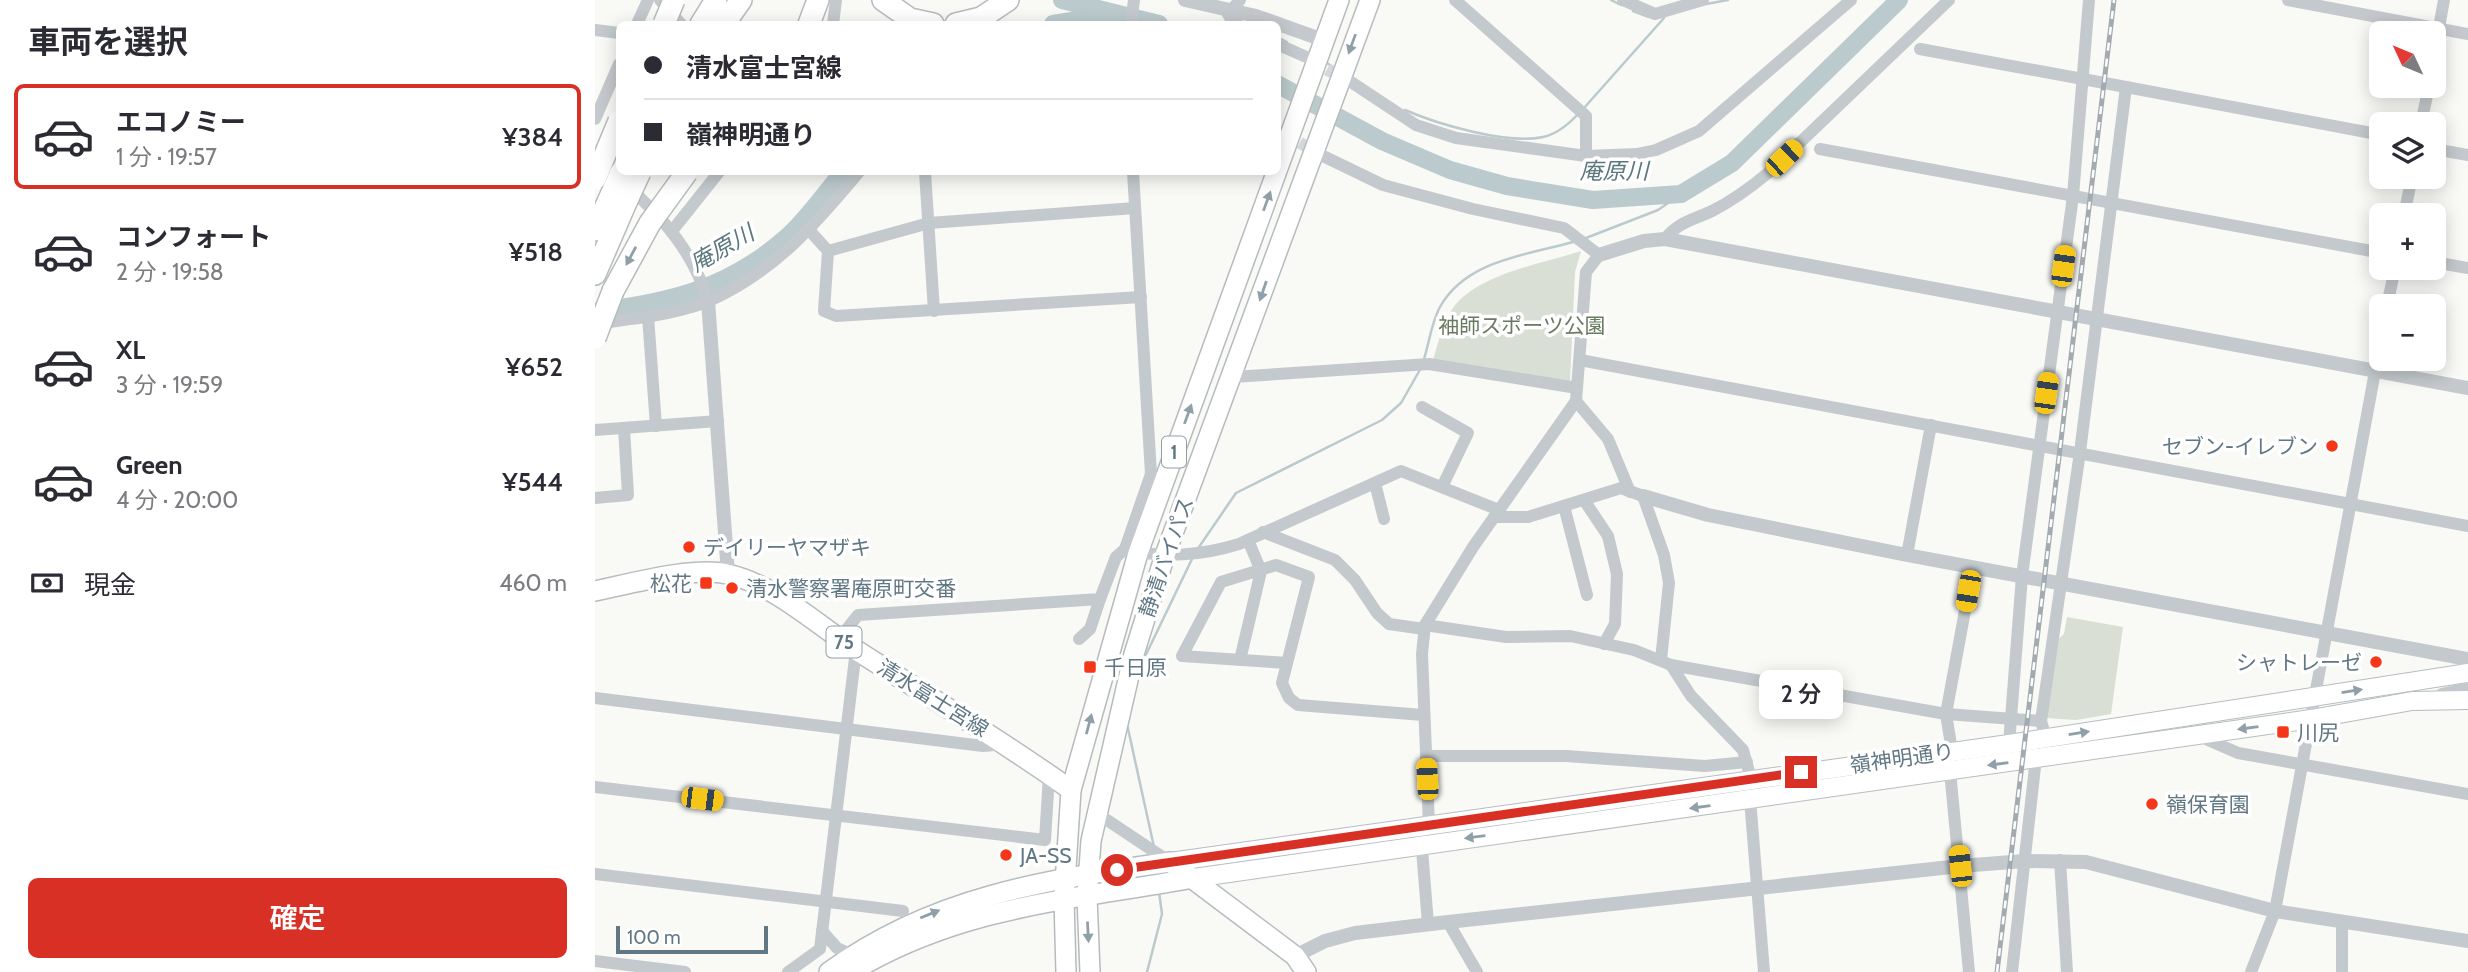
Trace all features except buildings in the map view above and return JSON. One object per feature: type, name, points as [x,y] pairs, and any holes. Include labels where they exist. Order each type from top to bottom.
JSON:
[{"type":"highway","points":[[665,21],[674,0]]},
{"type":"highway","points":[[703,21],[716,0]]},
{"type":"highway","points":[[726,21],[741,0]]},
{"type":"highway","points":[[810,21],[818,0]]},
{"type":"highway","points":[[883,0],[910,19],[919,21]]},
{"type":"highway","points":[[968,21],[981,18],[1007,0]]},
{"type":"highway","points":[[595,274],[611,191],[616,147]]},
{"type":"highway","points":[[595,230],[619,175]]},
{"type":"highway","points":[[611,191],[635,175]]},
{"type":"highway","points":[[595,338],[613,291],[650,223],[685,175]]},
{"type":"main road","name":"静清バイパス","points":[[1285,128],[1314,75],[1339,0]]},
{"type":"main road","name":"静清バイパス","points":[[1090,972],[1087,897],[1097,811],[1128,677],[1165,555],[1233,377],[1319,134],[1343,85],[1370,0]]},
{"type":"main road","name":"静清バイパス","points":[[1066,972],[1064,899],[1071,790],[1132,551],[1268,175]]},
{"type":"main road","name":"清水富士宮線","points":[[595,591],[698,573],[728,574],[764,589],[1006,744],[1071,790]]},
{"type":"main road","points":[[2408,683],[2468,673]]},
{"type":"main road","name":"嶺神明通り","points":[[1194,878],[1749,771],[2009,744],[2043,729],[2316,697],[2408,683]]},
{"type":"main road","points":[[2412,701],[2468,700]]},
{"type":"main road","name":"嶺神明通り","points":[[1170,862],[1424,832],[1750,799],[2311,719],[2412,701]]},
{"type":"main road","points":[[851,963],[895,929],[961,902],[1065,877],[1170,862],[1194,878],[1300,964]]},
{"type":"main road","points":[[829,972],[878,956],[940,928],[1015,907],[1194,878]]},
{"type":"street","points":[[638,21],[648,0]]},
{"type":"street","points":[[660,0],[678,21]]},
{"type":"street","points":[[833,21],[836,0]]},
{"type":"street","points":[[1132,21],[1134,0]]},
{"type":"street","points":[[1185,0],[1235,5],[1270,21]]},
{"type":"street","points":[[1623,0],[1655,14],[1703,0]]},
{"type":"street","points":[[1343,85],[1427,131],[1456,138],[1586,156],[1610,157],[1656,150],[1699,131],[1851,0]]},
{"type":"street","points":[[1665,239],[1680,223],[1712,211],[1747,191],[1949,0]]},
{"type":"street","points":[[2009,744],[2008,719],[2022,576],[2073,196],[2089,0]]},
{"type":"street","points":[[2288,0],[2401,21]]},
{"type":"street","points":[[2440,21],[2444,0]]},
{"type":"street","points":[[1460,2],[1586,116],[1586,156]]},
{"type":"street","points":[[1234,21],[1229,18],[1235,5]]},
{"type":"street","points":[[1281,25],[1325,41]]},
{"type":"street","points":[[595,30],[616,33]]},
{"type":"street","points":[[2447,30],[2468,34]]},
{"type":"street","points":[[1281,46],[1304,56]]},
{"type":"street","points":[[1920,49],[2369,133]]},
{"type":"street","points":[[595,119],[599,100],[616,69]]},
{"type":"street","points":[[1263,532],[1335,561],[1355,580],[1377,613],[1389,624],[1506,637],[1570,636],[1666,662],[1946,714],[2008,719],[2043,729],[2126,87]]},
{"type":"street","points":[[1820,149],[2369,251]]},
{"type":"street","points":[[2446,151],[2468,155]]},
{"type":"street","points":[[1324,156],[1383,185],[1473,209],[1564,228],[1599,255]]},
{"type":"street","points":[[595,160],[646,203],[672,231],[699,273],[707,298],[728,574]]},
{"type":"street","points":[[672,231],[717,175]]},
{"type":"street","points":[[595,324],[648,316],[707,298],[783,256],[810,231],[857,175]]},
{"type":"street","points":[[925,175],[934,311]]},
{"type":"street","points":[[1132,551],[1151,474],[1133,175]]},
{"type":"street","points":[[828,251],[929,223],[1135,208]]},
{"type":"street","points":[[810,231],[828,251],[824,311],[836,316],[1141,297]]},
{"type":"street","points":[[1428,924],[1424,832],[1424,627],[1576,394],[1586,272],[1599,255],[1644,241],[1665,239],[2468,388]]},
{"type":"street","points":[[2446,264],[2468,268]]},
{"type":"street","points":[[648,316],[656,426]]},
{"type":"street","points":[[1580,360],[2468,526]]},
{"type":"street","points":[[1233,377],[1429,364],[1576,394],[1608,439],[1664,555],[1669,583],[1666,662],[1691,696],[1743,750],[1749,771],[1566,756],[1426,756]]},
{"type":"street","points":[[2251,972],[2275,911],[2374,372]]},
{"type":"street","points":[[1422,407],[1468,433],[1442,487]]},
{"type":"street","points":[[595,430],[718,421]]},
{"type":"street","points":[[1907,555],[1931,425]]},
{"type":"street","points":[[595,498],[628,495],[624,428]]},
{"type":"street","points":[[1079,639],[1090,629],[1116,557],[1132,551],[1165,555],[1218,551],[1401,471],[1442,487],[1496,514],[1528,517],[1621,488],[1708,515],[1907,555],[2468,659]]},
{"type":"street","points":[[1375,483],[1384,519]]},
{"type":"street","points":[[1584,500],[1608,536],[1617,574],[1615,624],[1604,644]]},
{"type":"street","points":[[1564,506],[1587,595]]},
{"type":"street","points":[[1240,660],[1261,571],[1248,540]]},
{"type":"street","points":[[1287,663],[1182,656],[1221,582],[1276,565],[1309,577],[1282,683],[1289,698],[1298,705],[1423,715]]},
{"type":"street","points":[[1952,751],[1946,714],[1973,567]]},
{"type":"street","points":[[788,972],[820,949],[846,728],[848,644],[858,615],[1100,599]]},
{"type":"street","name":"嶺神明通り","points":[[2408,683],[2468,680]]},
{"type":"street","name":"嶺神明通り","points":[[2412,701],[2468,689]]},
{"type":"street","points":[[595,698],[983,746],[1006,744]]},
{"type":"street","points":[[2198,735],[2238,752],[2468,794]]},
{"type":"street","points":[[2012,972],[2036,758]]},
{"type":"street","points":[[1950,771],[1969,972]]},
{"type":"street","points":[[595,787],[1045,840],[1049,775]]},
{"type":"street","points":[[1750,799],[1764,972]]},
{"type":"street","points":[[1107,820],[1170,862]]},
{"type":"street","points":[[2060,860],[2067,972]]},
{"type":"street","points":[[1300,964],[1325,941],[1355,933],[1960,866],[2060,860],[2086,862],[2275,911],[2468,941]]},
{"type":"street","points":[[595,874],[903,911]]},
{"type":"street","points":[[1448,922],[1478,972]]},
{"type":"street","points":[[2342,922],[2342,972]]},
{"type":"street","points":[[822,931],[851,963]]},
{"type":"street","points":[[595,961],[685,972]]},
{"type":"green space","name":"袖師スポーツ公園","points":[[1581,251],[1575,272],[1570,382],[1433,360],[1448,316],[1468,293],[1498,277]]},
{"type":"green space","points":[[2067,617],[2123,627],[2111,714],[2076,720],[2046,718],[2056,641],[2064,634]]},
{"type":"waterway","name":"庵原川","points":[[1062,0],[1147,21]]},
{"type":"waterway","points":[[1611,0],[1621,5]]},
{"type":"waterway","points":[[1706,4],[1728,0]]},
{"type":"waterway","name":"庵原川","points":[[1281,86],[1382,141],[1450,170],[1507,186],[1593,200],[1681,194],[1732,163],[1899,0]]},
{"type":"waterway","points":[[1633,11],[1649,17]]},
{"type":"waterway","name":"庵原川","points":[[1071,21],[1108,15]]},
{"type":"waterway","points":[[1584,108],[1664,18]]},
{"type":"waterway","points":[[1281,39],[1287,42]]},
{"type":"waterway","points":[[1324,61],[1336,69]]},
{"type":"waterway","points":[[1405,110],[1473,132],[1528,139],[1553,134],[1579,113]]},
{"type":"waterway","name":"庵原川","points":[[595,312],[673,297],[697,290],[742,270],[795,230],[841,175]]},
{"type":"waterway","points":[[1586,238],[1658,210],[1681,194]]},
{"type":"waterway","points":[[1424,359],[1440,307],[1451,291],[1465,279],[1499,262],[1573,242]]},
{"type":"waterway","points":[[1199,547],[1236,493],[1382,420],[1401,403],[1421,368]]},
{"type":"waterway","points":[[1140,667],[1192,559]]},
{"type":"waterway","points":[[1127,724],[1154,847]]},
{"type":"waterway","points":[[1147,972],[1162,914],[1159,892]]},
{"type":"tunnel","points":[[1311,61],[1348,81]]},
{"type":"tunnel","points":[[1284,134],[1320,154]]},
{"type":"railway","points":[[1997,972],[2114,0]]},
{"type":"place","name":"セブン-イレブン","points":[[2332,446]]},
{"type":"place","name":"デイリーヤマザキ","points":[[689,547]]},
{"type":"place","name":"松花","points":[[706,583]]},
{"type":"place","name":"清水警察署庵原町交番","points":[[732,588]]},
{"type":"place","name":"シャトレーゼ","points":[[2376,662]]},
{"type":"place","name":"千日原","points":[[1090,667]]},
{"type":"place","name":"川尻","points":[[2283,732]]},
{"type":"place","name":"嶺保育園","points":[[2152,804]]},
{"type":"place","name":"JA-SS","points":[[1006,855]]},
{"type":"route","points":[[1117,870],[1801,772]]}]
